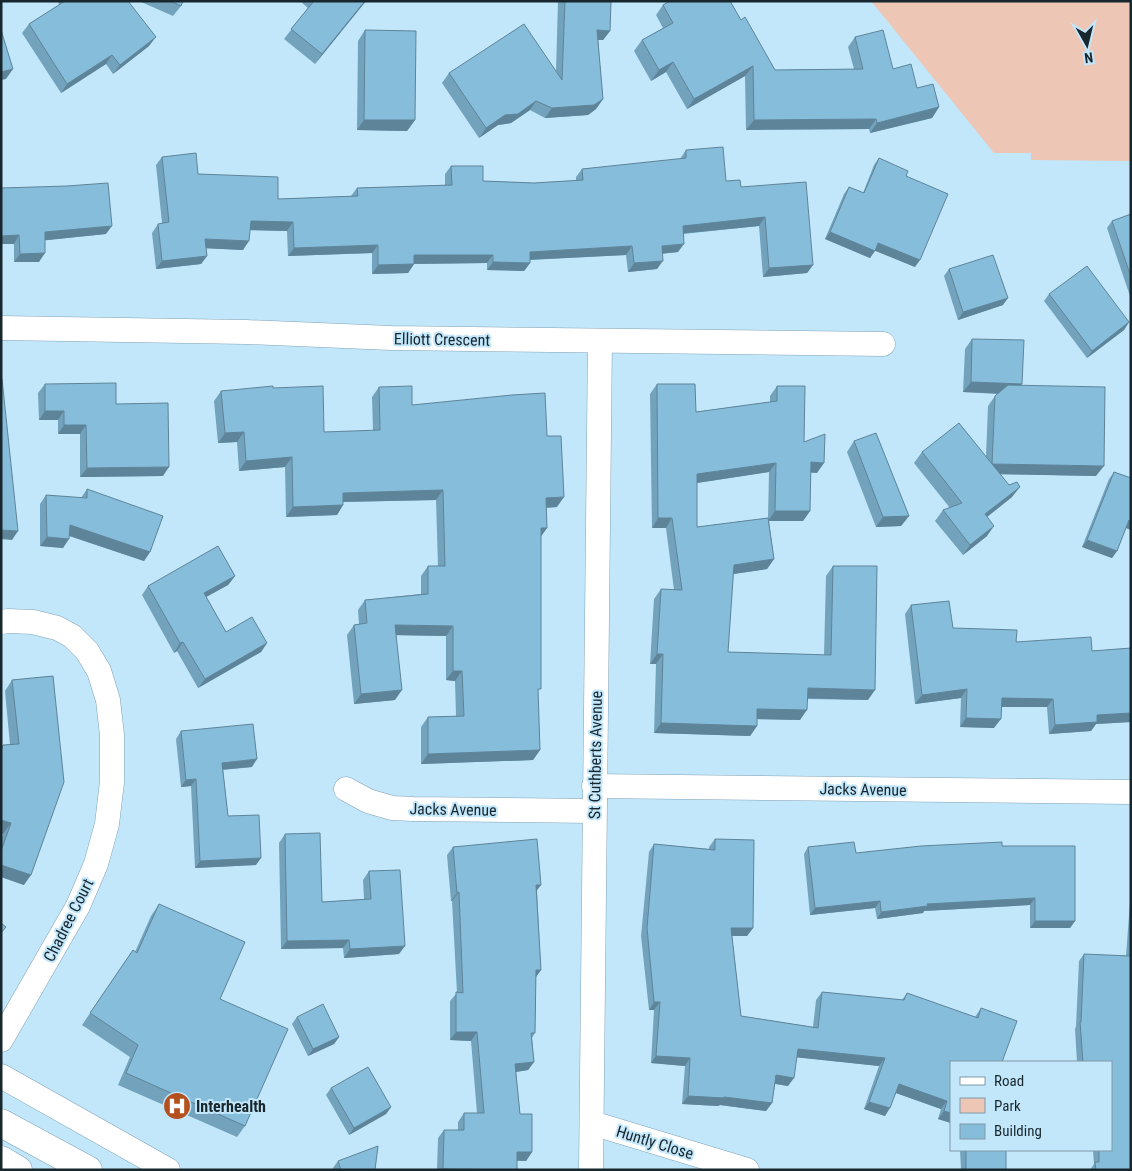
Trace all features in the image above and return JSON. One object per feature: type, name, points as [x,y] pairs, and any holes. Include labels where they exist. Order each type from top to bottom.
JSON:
[{"type":"main road","points":[[1,1123],[88,1170]]},
{"type":"main road","points":[[1,1160],[18,1170]]},
{"type":"street","name":"Elliott Crescent","points":[[1,328],[246,332],[391,338],[883,344]]},
{"type":"street","name":"St Cuthberts Avenue","points":[[591,1170],[600,341]]},
{"type":"street","name":"Chadree Court","points":[[1,622],[33,622],[57,628],[72,636],[87,651],[99,671],[108,700],[112,735],[112,782],[107,824],[96,864],[78,906],[1,1040]]},
{"type":"street","name":"Jacks Avenue","points":[[594,786],[1131,792]]},
{"type":"street","name":"Jacks Avenue","points":[[346,790],[368,801],[392,808],[413,810],[594,811]]},
{"type":"street","points":[[1,1076],[168,1170]]},
{"type":"street","name":"Huntly Close","points":[[592,1123],[747,1170]]},
{"type":"green space","points":[[871,1],[1131,1],[1131,161],[1031,160],[1031,153],[994,153]]},
{"type":"building","points":[[65,1],[128,1],[156,37],[120,65],[112,55],[67,84],[29,24]]},
{"type":"building","points":[[170,1],[183,1],[181,6]]},
{"type":"building","points":[[314,1],[365,1],[322,54],[291,29]]},
{"type":"building","points":[[565,1],[611,1],[610,31],[597,30],[603,99],[594,105],[552,108],[536,101],[518,114],[505,115],[486,128],[449,73],[524,24],[562,80]]},
{"type":"building","points":[[670,1],[730,1],[741,20],[745,17],[775,70],[863,69],[855,37],[883,30],[893,69],[911,64],[917,88],[933,84],[939,107],[877,123],[876,119],[754,120],[753,66],[694,99],[673,62],[659,70],[642,40],[673,23],[663,5]]},
{"type":"building","points":[[1,30],[13,69],[1,72]]},
{"type":"building","points":[[365,30],[416,31],[415,120],[364,120]]},
{"type":"building","points":[[723,147],[726,181],[740,180],[741,187],[806,182],[813,265],[769,268],[765,217],[683,226],[684,244],[662,246],[663,261],[634,263],[632,246],[530,252],[530,263],[493,262],[493,255],[414,255],[414,264],[378,265],[378,245],[294,248],[293,222],[251,221],[249,241],[205,239],[207,256],[162,261],[158,224],[169,222],[162,157],[196,153],[198,174],[278,177],[278,199],[358,196],[357,188],[452,185],[451,166],[483,166],[483,181],[534,183],[583,180],[582,169],[686,158],[686,150]]},
{"type":"building","points":[[879,158],[908,171],[906,176],[948,194],[920,260],[878,243],[875,251],[830,232],[849,187],[864,193]]},
{"type":"building","points":[[108,183],[112,226],[45,232],[45,253],[20,254],[19,235],[1,236],[1,188]]},
{"type":"building","points":[[1131,214],[1131,277],[1112,221]]},
{"type":"building","points":[[993,255],[1008,298],[963,312],[949,269]]},
{"type":"building","points":[[1087,266],[1129,322],[1092,351],[1049,294]]},
{"type":"building","points":[[972,339],[1024,340],[1022,384],[971,382]]},
{"type":"building","points":[[2,379],[18,531],[1,530]]},
{"type":"building","points":[[116,383],[116,404],[168,403],[169,467],[87,468],[86,425],[64,425],[64,411],[45,411],[45,384]]},
{"type":"building","points":[[657,384],[695,384],[696,412],[777,401],[777,386],[805,386],[804,442],[825,434],[824,463],[811,462],[810,511],[775,511],[776,463],[697,474],[697,527],[768,518],[774,559],[734,565],[728,652],[831,655],[833,566],[877,566],[875,690],[808,688],[807,710],[757,709],[757,726],[661,723],[663,654],[657,654],[661,589],[682,590],[672,518],[658,518]]},
{"type":"building","points":[[1008,385],[1105,387],[1104,466],[992,464],[995,396]]},
{"type":"building","points":[[273,386],[273,388],[323,386],[324,432],[380,430],[379,387],[412,386],[412,405],[545,393],[547,436],[561,436],[564,497],[546,498],[547,528],[541,528],[541,689],[538,689],[540,750],[428,754],[428,717],[464,716],[462,671],[453,671],[453,626],[395,625],[402,690],[361,694],[354,625],[367,623],[365,600],[428,594],[428,566],[445,566],[443,490],[343,493],[343,505],[293,507],[292,457],[246,461],[244,432],[225,433],[221,391]]},
{"type":"building","points":[[959,423],[1009,485],[1017,482],[1020,487],[985,514],[994,526],[970,545],[943,510],[962,503],[922,452]]},
{"type":"building","points":[[876,433],[909,516],[883,517],[854,441]]},
{"type":"building","points":[[1114,472],[1131,478],[1131,521],[1129,520],[1117,551],[1087,540]]},
{"type":"building","points":[[87,489],[163,516],[150,552],[70,525],[69,539],[47,537],[46,495],[87,498]]},
{"type":"building","points":[[218,546],[235,576],[204,593],[226,632],[252,617],[267,643],[205,679],[183,642],[180,643],[148,586]]},
{"type":"building","points":[[949,601],[953,628],[1017,630],[1016,642],[1091,637],[1092,651],[1131,648],[1131,713],[1097,715],[1097,722],[1055,725],[1053,699],[1002,698],[1001,719],[966,718],[967,689],[922,695],[911,605]]},
{"type":"building","points":[[53,676],[64,782],[31,875],[1,865],[1,851],[11,823],[1,820],[1,751],[3,745],[19,744],[12,680]]},
{"type":"building","points":[[253,724],[257,759],[222,763],[228,816],[259,815],[261,858],[200,861],[196,779],[186,780],[181,731]]},
{"type":"building","points":[[320,833],[322,902],[371,899],[369,871],[400,870],[405,946],[350,949],[349,940],[287,941],[285,834]]},
{"type":"building","points":[[537,839],[541,885],[536,885],[541,970],[536,970],[535,1033],[531,1033],[534,1062],[515,1064],[520,1114],[532,1114],[532,1152],[517,1152],[517,1170],[443,1169],[444,1130],[464,1130],[464,1113],[484,1113],[477,1032],[456,1032],[456,992],[463,993],[459,892],[457,893],[453,847]]},
{"type":"building","points":[[715,839],[754,840],[753,928],[731,928],[741,1016],[818,1028],[822,992],[904,1000],[907,993],[978,1018],[981,1008],[1017,1021],[1002,1061],[950,1061],[950,1113],[944,1111],[947,1101],[899,1084],[890,1108],[869,1102],[885,1058],[798,1049],[794,1078],[776,1075],[772,1103],[724,1097],[688,1096],[690,1058],[656,1056],[660,1002],[654,1002],[647,928],[654,844],[715,850]]},
{"type":"building","points":[[854,842],[856,853],[921,846],[1002,842],[1002,846],[1075,846],[1075,921],[1035,921],[1035,898],[927,904],[928,906],[881,912],[880,901],[815,908],[808,847]]},
{"type":"building","points":[[159,904],[245,942],[220,999],[288,1029],[245,1126],[126,1073],[138,1045],[90,1013],[133,950],[137,953]]},
{"type":"building","points":[[1,923],[6,927],[1,933]]},
{"type":"building","points":[[1131,950],[1131,1170],[1096,1170],[1095,1162],[1099,1162],[1099,1151],[1112,1151],[1112,1061],[1083,1061],[1080,1022],[1084,954],[1130,956]]},
{"type":"building","points":[[323,1004],[339,1037],[313,1049],[297,1017]]},
{"type":"building","points":[[368,1067],[391,1107],[354,1128],[331,1088]]},
{"type":"building","points":[[378,1146],[375,1170],[341,1170],[338,1161]]},
{"type":"building","points":[[966,1151],[1006,1151],[1006,1170],[966,1170]]},
{"type":"place","name":"Interhealth","points":[[177,1106]]}]
